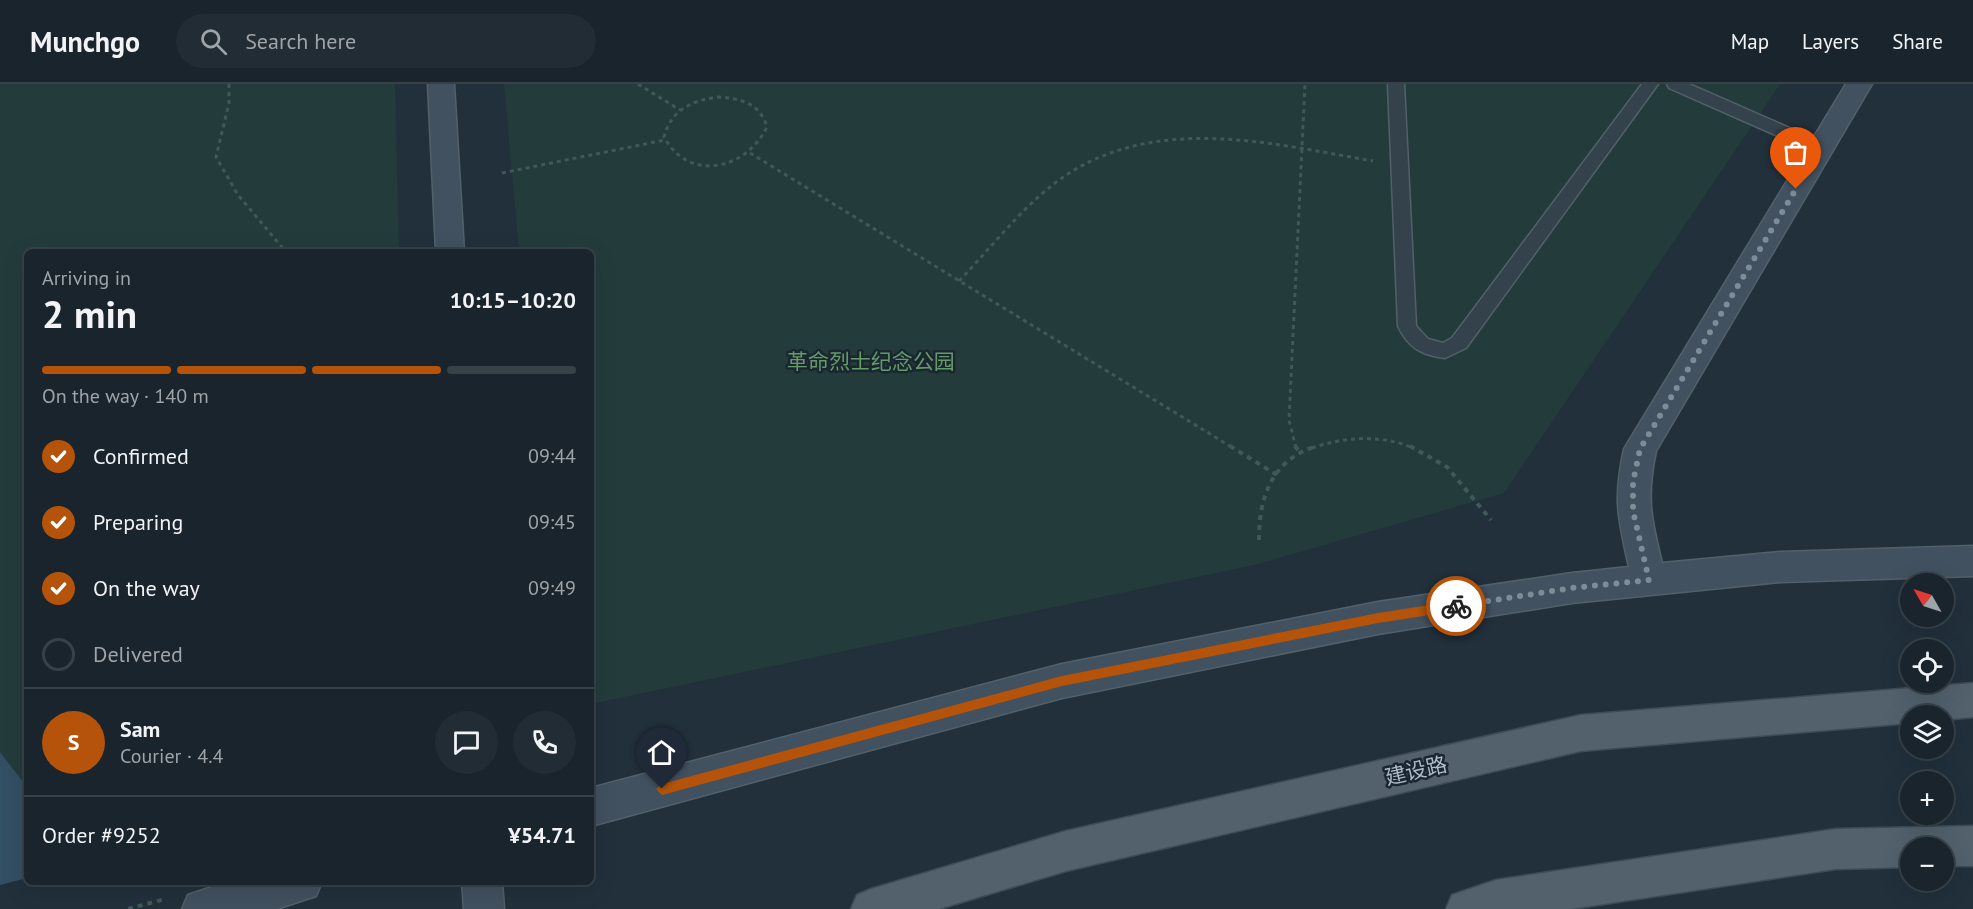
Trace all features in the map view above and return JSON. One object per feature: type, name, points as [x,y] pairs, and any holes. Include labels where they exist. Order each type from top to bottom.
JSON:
[{"type":"main road","name":"建设路","points":[[871,909],[1066,852],[1581,733],[1973,700]]},
{"type":"main road","points":[[1466,909],[1496,900],[1836,849],[1973,846]]},
{"type":"street","points":[[441,84],[450,249]]},
{"type":"street","points":[[1649,580],[1633,511],[1633,482],[1640,449],[1859,84]]},
{"type":"street","points":[[594,806],[1062,681],[1378,618],[1572,588],[1781,567],[1973,561]]},
{"type":"street","points":[[202,909],[291,885]]},
{"type":"street","points":[[483,885],[484,909]]},
{"type":"lane","points":[[1396,84],[1407,326],[1417,343],[1426,348],[1445,351],[1459,343],[1650,84]]},
{"type":"lane","points":[[1675,84],[1696,88],[1820,148]]},
{"type":"path","points":[[229,84],[229,102],[216,157],[238,195],[283,249]]},
{"type":"path","points":[[638,84],[680,110]]},
{"type":"path","points":[[1301,454],[1293,444],[1289,420],[1305,84]]},
{"type":"path","points":[[717,97],[742,99],[753,104],[766,118],[765,136],[750,153],[724,164],[695,164],[673,154],[665,140],[666,127],[680,110],[703,99],[717,97]]},
{"type":"path","points":[[959,281],[1059,180],[1093,159],[1136,143],[1182,137],[1206,138],[1399,165]]},
{"type":"path","points":[[502,173],[665,140]]},
{"type":"path","points":[[750,153],[1277,475]]},
{"type":"path","points":[[1259,540],[1261,503],[1277,475],[1301,454],[1319,444],[1349,438],[1385,438],[1429,454],[1453,471],[1491,520]]},
{"type":"green space","points":[[0,84],[395,84],[399,249],[24,249],[24,783],[0,752]]},
{"type":"green space","name":"革命烈士纪念公园","points":[[504,84],[1780,84],[1504,493],[1254,565],[594,703],[594,249],[519,249]]},
{"type":"water","points":[[0,752],[24,783],[24,885],[0,909]]},
{"type":"pier","points":[[24,879],[24,885],[62,885],[65,909],[0,909],[0,885]]},
{"type":"way so far","points":[[1456,606],[1572,588],[1649,580],[1633,511],[1633,482],[1640,449],[1796,189]]},
{"type":"route","points":[[662,789],[1062,681],[1378,618],[1456,606]]}]
